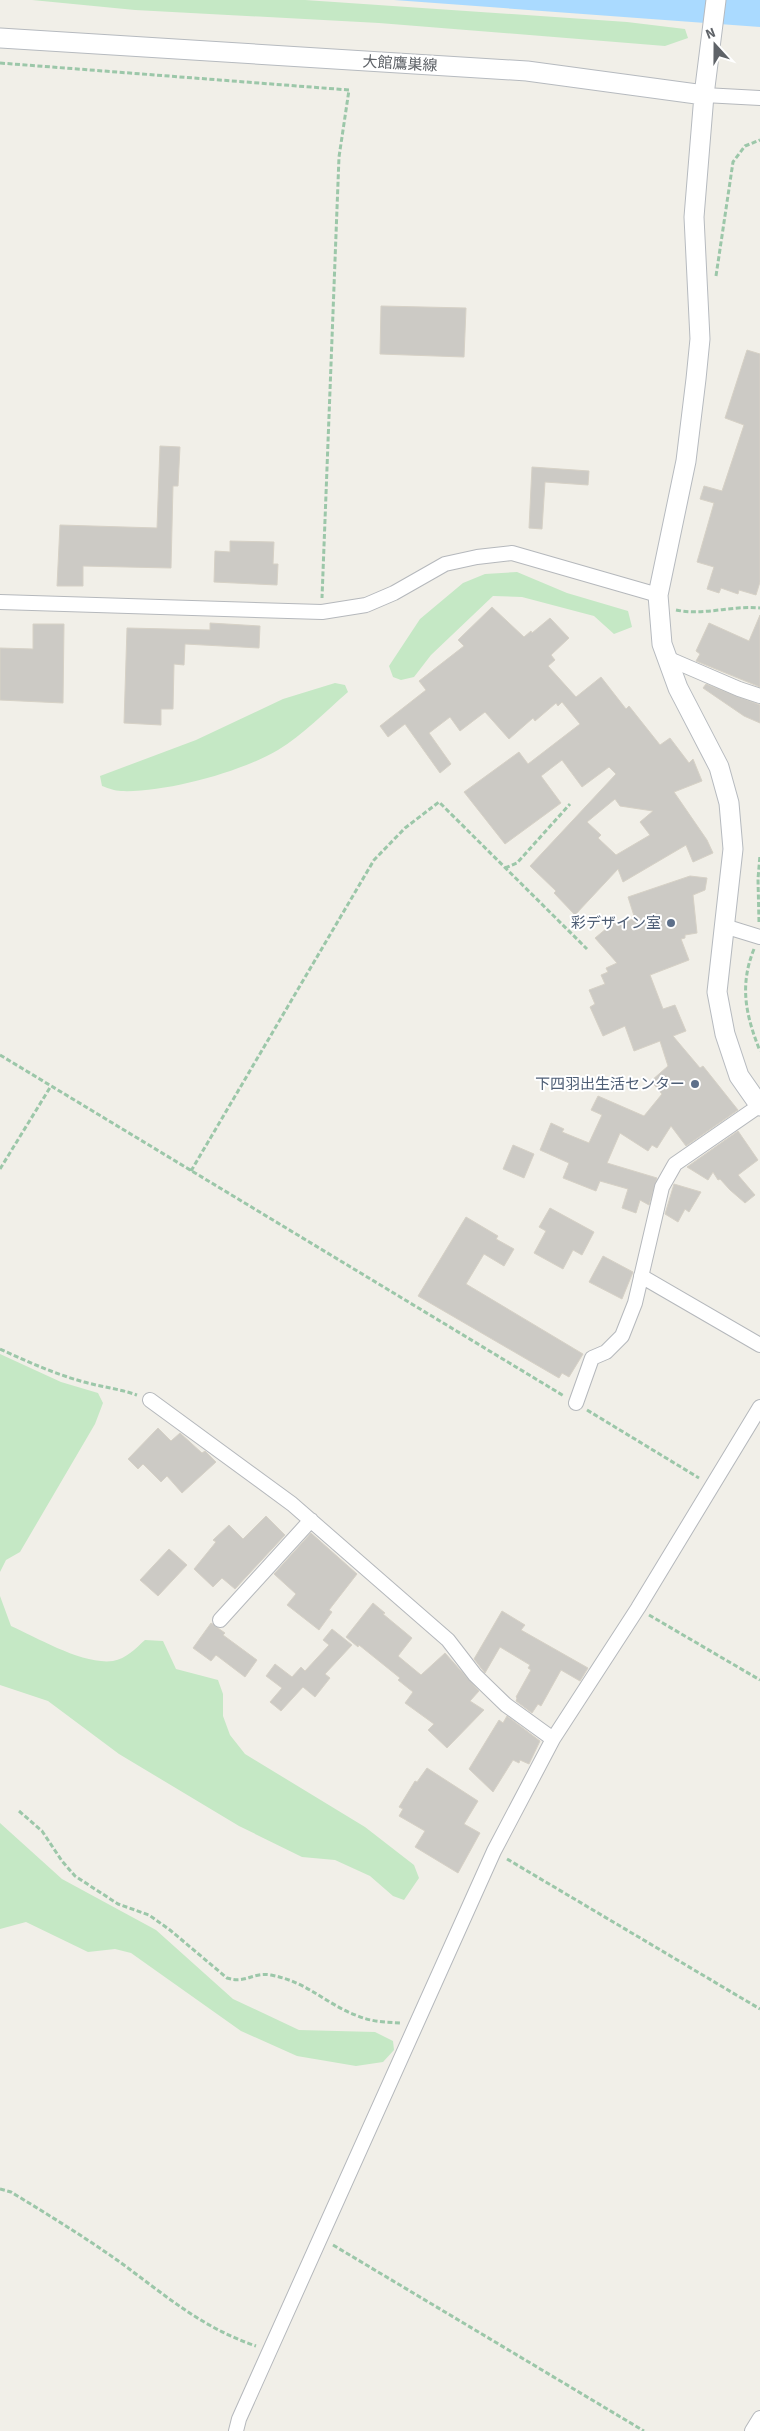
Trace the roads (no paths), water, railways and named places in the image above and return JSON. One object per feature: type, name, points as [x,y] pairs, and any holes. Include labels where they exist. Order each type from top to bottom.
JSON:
[{"type":"street","points":[[576,1403],[592,1358],[606,1352],[622,1336],[635,1303],[662,1187],[675,1164],[760,1106],[739,1076],[724,1034],[718,992],[733,849],[729,803],[719,767],[678,688],[662,644],[658,601],[686,461],[700,339],[694,217],[704,95],[716,0]]},
{"type":"street","name":"大館鷹巣線","points":[[0,38],[527,71],[704,95]]},
{"type":"street","points":[[704,95],[760,98]]},
{"type":"street","points":[[0,602],[322,612],[366,605],[394,593],[446,564],[477,557],[512,553],[658,601]]},
{"type":"street","points":[[667,658],[760,696]]},
{"type":"street","points":[[724,926],[759,937]]},
{"type":"street","points":[[641,1276],[760,1345]]},
{"type":"street","points":[[150,1400],[311,1520],[448,1640],[475,1675],[506,1706],[552,1739]]},
{"type":"street","points":[[236,2431],[239,2419],[268,2350],[494,1851],[552,1739],[638,1608],[760,1407]]},
{"type":"street","points":[[220,1620],[311,1520]]},
{"type":"street","points":[[752,2431],[760,2418]]},
{"type":"water","points":[[394,0],[760,0],[760,27]]},
{"type":"place","name":"彩デザイン室","points":[[671,923]]},
{"type":"place","name":"下四羽出生活センター","points":[[695,1084]]}]
